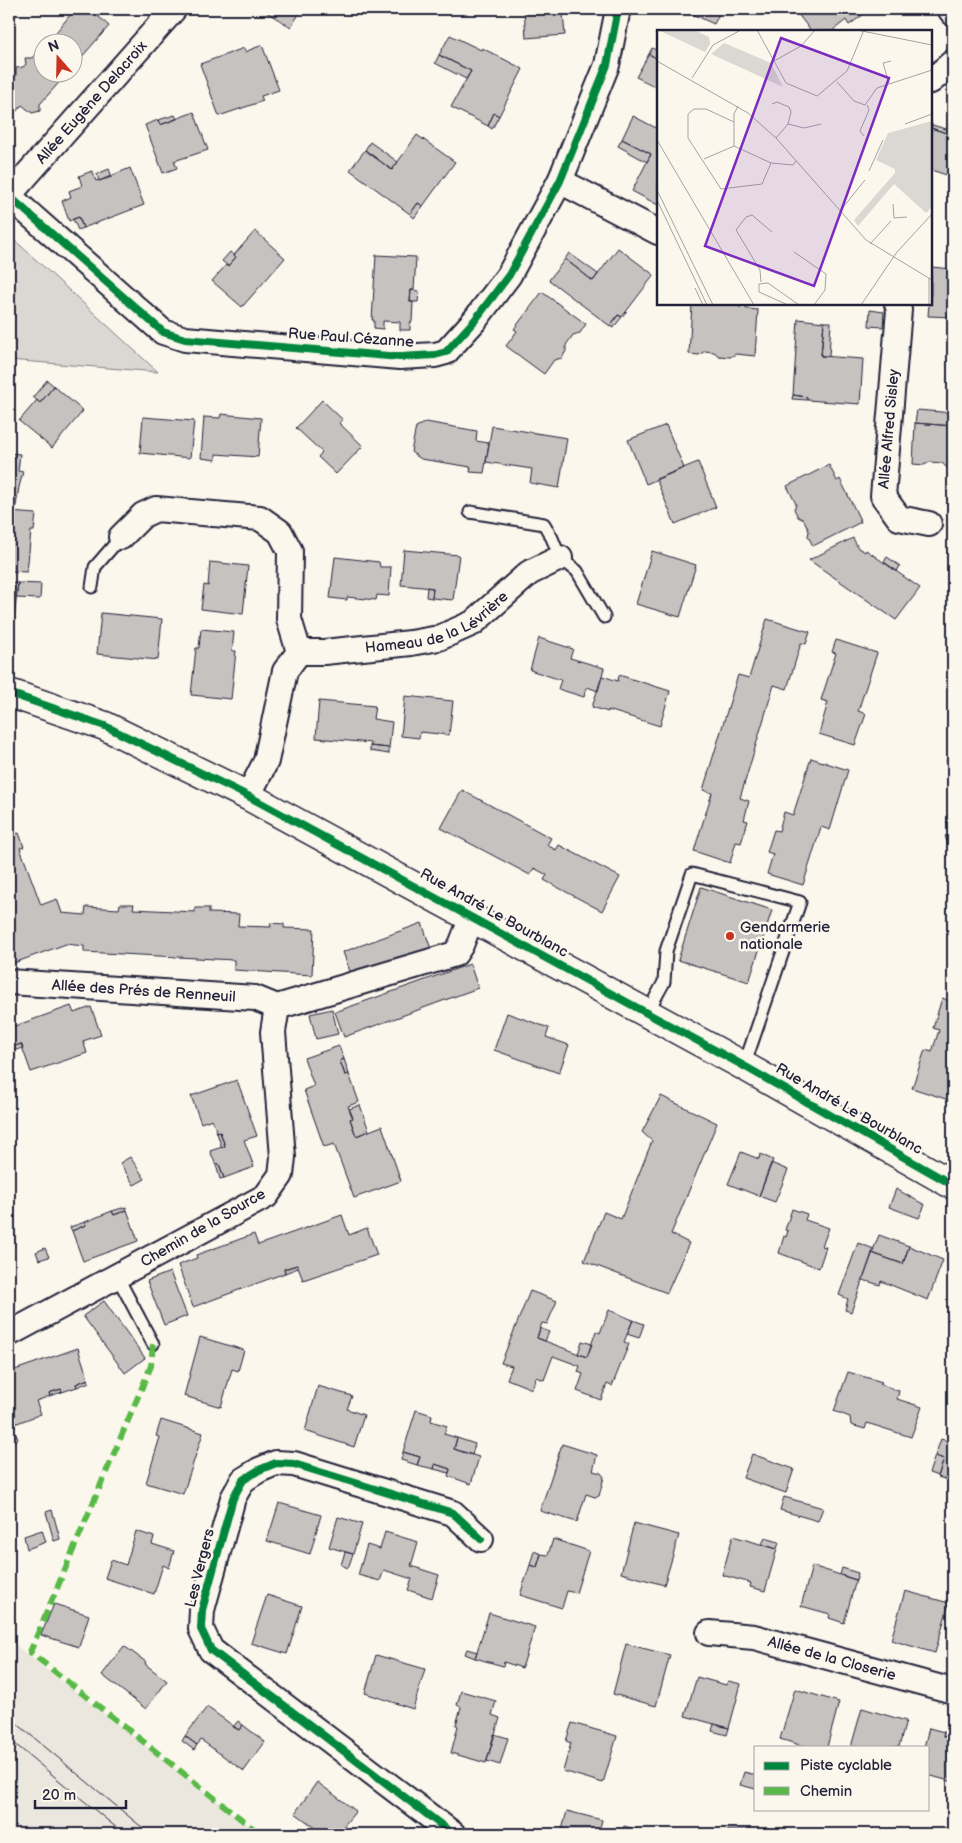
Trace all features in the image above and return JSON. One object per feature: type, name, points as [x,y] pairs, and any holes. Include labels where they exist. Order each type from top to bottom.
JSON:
[{"type":"street","name":"Allée Eugène Delacroix","points":[[9,196],[174,9]]},
{"type":"street","name":"Rue Paul Cézanne","points":[[9,196],[163,332],[185,340],[400,357],[435,355],[446,352],[475,320],[509,275],[560,182],[606,65],[618,9]]},
{"type":"street","points":[[950,9],[953,13]]},
{"type":"street","points":[[932,80],[953,62]]},
{"type":"street","points":[[560,182],[657,231]]},
{"type":"street","name":"Allée Alfred Sisley","points":[[897,305],[899,310],[883,496],[899,518],[929,524]]},
{"type":"street","points":[[121,537],[143,515],[156,509],[260,518],[280,532],[290,550],[289,619],[299,652],[285,671],[266,761],[248,796]]},
{"type":"street","name":"Hameau de la Lévrière","points":[[299,652],[324,652],[411,643],[439,638],[473,623],[529,573],[560,558]]},
{"type":"street","name":"Rue André Le Bourblanc","points":[[9,693],[105,726],[248,796],[647,1012],[953,1185]]},
{"type":"street","points":[[277,1007],[455,954],[461,945],[472,917]]},
{"type":"street","name":"Allée des Prés de Renneuil","points":[[9,982],[255,998],[277,1007]]},
{"type":"street","name":"Chemin de la Source","points":[[9,1334],[266,1196],[281,1175],[283,1157],[273,1032],[277,1007]]},
{"type":"street","name":"Les Vergers","points":[[453,1834],[211,1650],[200,1629],[202,1610],[233,1498],[243,1480],[259,1470],[276,1464],[294,1464],[453,1513],[481,1539]]},
{"type":"street","name":"Allée de la Closerie","points":[[709,1633],[754,1637],[953,1691]]},
{"type":"lane","points":[[470,512],[544,524],[560,558],[578,571],[604,617]]},
{"type":"lane","points":[[92,588],[95,567],[121,537]]},
{"type":"lane","points":[[647,1012],[664,982],[666,951],[692,874],[800,902],[744,1066]]},
{"type":"lane","points":[[117,1276],[153,1344]]},
{"type":"shaded area","points":[[9,235],[158,372],[9,360]]},
{"type":"shaded area","points":[[9,1638],[19,1648],[260,1834],[9,1834]]},
{"type":"building","points":[[75,9],[90,9],[109,26],[82,57],[82,32],[56,32]]},
{"type":"building","points":[[261,9],[302,9],[291,27]]},
{"type":"building","points":[[524,9],[560,9],[561,14],[563,14],[565,35],[526,38]]},
{"type":"building","points":[[560,9],[567,9],[568,14],[561,14]]},
{"type":"building","points":[[681,9],[717,9],[718,16],[714,24]]},
{"type":"building","points":[[794,9],[871,9],[849,25],[846,20],[833,30],[810,30]]},
{"type":"building","points":[[450,35],[481,50],[482,48],[523,69],[499,116],[494,113],[488,126],[451,107],[471,71],[439,55]]},
{"type":"building","points":[[262,45],[279,90],[261,96],[263,101],[219,116],[200,64],[244,48],[245,52]]},
{"type":"building","points":[[652,48],[657,50],[657,58],[649,54]]},
{"type":"building","points":[[649,54],[657,58],[657,88],[636,77]]},
{"type":"building","points":[[439,55],[471,71],[466,79],[435,63]]},
{"type":"building","points":[[25,58],[32,58],[32,82],[59,82],[40,104],[40,111],[32,113],[22,105],[9,120],[9,83],[16,76],[16,68],[23,67],[26,64]]},
{"type":"building","points":[[194,112],[208,150],[174,161],[177,168],[163,173],[145,125],[158,120],[160,125]]},
{"type":"building","points":[[494,113],[499,116],[492,129],[488,126]]},
{"type":"building","points":[[175,115],[177,119],[160,125],[158,120]]},
{"type":"building","points":[[633,116],[657,128],[657,204],[632,191],[651,154],[622,139]]},
{"type":"building","points":[[932,125],[950,130],[949,134],[932,128]]},
{"type":"building","points":[[932,128],[953,135],[953,177],[932,170]]},
{"type":"building","points":[[417,135],[455,162],[423,206],[418,203],[410,214],[350,170],[365,150],[392,170]]},
{"type":"building","points":[[622,139],[651,154],[647,162],[618,146]]},
{"type":"building","points":[[370,142],[398,162],[392,170],[365,150]]},
{"type":"building","points":[[130,168],[144,205],[83,228],[79,217],[69,221],[62,201],[71,197],[69,191],[82,186],[79,176],[92,171],[96,181],[99,181]]},
{"type":"building","points":[[109,169],[112,177],[99,181],[97,174]]},
{"type":"building","points":[[418,203],[423,206],[414,218],[410,214]]},
{"type":"building","points":[[79,217],[83,228],[78,230],[73,219]]},
{"type":"building","points":[[255,231],[285,258],[242,307],[212,281],[236,257],[234,255]]},
{"type":"building","points":[[618,248],[654,275],[622,317],[618,315],[610,326],[549,280],[565,259],[593,281]]},
{"type":"building","points":[[230,252],[236,257],[228,266],[222,261]]},
{"type":"building","points":[[569,253],[598,274],[593,281],[565,259]]},
{"type":"building","points":[[376,255],[416,257],[414,290],[411,290],[410,302],[413,302],[410,330],[400,330],[400,322],[383,321],[383,329],[374,328],[374,320],[372,320]]},
{"type":"building","points":[[932,267],[953,269],[953,317],[928,316],[929,305],[932,305]]},
{"type":"building","points":[[411,290],[419,291],[418,302],[410,302]]},
{"type":"building","points":[[542,292],[586,324],[580,333],[573,335],[566,345],[566,351],[562,358],[554,360],[544,374],[506,346],[517,331],[514,329]]},
{"type":"building","points":[[692,305],[740,305],[740,308],[758,310],[755,356],[736,354],[730,357],[719,356],[714,352],[705,351],[699,355],[689,354]]},
{"type":"building","points":[[870,310],[884,312],[883,327],[869,326]]},
{"type":"building","points":[[618,315],[622,317],[613,328],[610,326]]},
{"type":"building","points":[[798,319],[824,322],[821,356],[863,359],[860,404],[807,400],[807,397],[793,395]]},
{"type":"building","points":[[824,322],[831,322],[829,356],[821,356]]},
{"type":"building","points":[[47,380],[54,386],[40,403],[33,397]]},
{"type":"building","points":[[54,386],[83,411],[52,448],[19,421],[37,400],[40,403]]},
{"type":"building","points":[[793,395],[807,397],[807,400],[792,399]]},
{"type":"building","points":[[322,400],[343,420],[339,423],[363,446],[336,474],[318,457],[322,452],[296,428]]},
{"type":"building","points":[[917,410],[953,413],[953,426],[915,423]]},
{"type":"building","points":[[221,414],[261,418],[258,457],[216,454],[216,460],[201,458],[204,417],[220,418]]},
{"type":"building","points":[[143,417],[194,421],[190,458],[140,453]]},
{"type":"building","points":[[426,422],[477,431],[476,441],[489,443],[484,473],[470,472],[471,467],[421,459],[411,452],[416,427]]},
{"type":"building","points":[[915,423],[953,426],[953,467],[946,467],[942,463],[930,462],[924,465],[913,464]]},
{"type":"building","points":[[666,425],[684,468],[646,484],[628,440]]},
{"type":"building","points":[[492,426],[567,438],[559,488],[530,483],[532,469],[486,462]]},
{"type":"building","points":[[9,453],[20,454],[18,471],[23,472],[15,512],[9,512]]},
{"type":"building","points":[[698,462],[716,507],[675,524],[656,479]]},
{"type":"building","points":[[829,465],[837,481],[840,479],[861,522],[813,546],[804,520],[798,517],[794,509],[796,504],[787,486]]},
{"type":"building","points":[[9,512],[36,514],[34,531],[31,531],[27,572],[9,571]]},
{"type":"building","points":[[853,538],[858,548],[865,552],[866,550],[920,588],[896,620],[809,560]]},
{"type":"building","points":[[404,550],[459,555],[453,600],[432,598],[433,588],[401,585]]},
{"type":"building","points":[[652,551],[696,565],[680,617],[636,604]]},
{"type":"building","points":[[335,557],[379,562],[380,567],[391,567],[389,596],[377,595],[376,600],[347,597],[347,600],[330,598]]},
{"type":"building","points":[[887,557],[900,566],[897,571],[884,562]]},
{"type":"building","points":[[210,562],[248,566],[243,614],[201,609],[204,585],[208,586]]},
{"type":"building","points":[[9,582],[18,583],[13,630],[9,629]]},
{"type":"building","points":[[18,583],[41,584],[40,599],[16,598]]},
{"type":"building","points":[[427,587],[433,588],[432,598],[426,597]]},
{"type":"building","points":[[101,613],[162,619],[158,660],[97,654]]},
{"type":"building","points":[[767,619],[810,632],[806,644],[801,643],[787,689],[774,685],[740,798],[749,801],[744,820],[748,821],[741,843],[736,842],[730,863],[694,851],[712,793],[703,790],[738,675],[749,678]]},
{"type":"building","points":[[201,629],[234,632],[232,651],[236,651],[231,699],[191,695],[196,648],[199,648]]},
{"type":"building","points":[[539,638],[573,649],[570,658],[604,668],[598,691],[587,687],[584,697],[558,689],[561,680],[530,670]]},
{"type":"building","points":[[836,640],[877,653],[858,711],[866,714],[855,745],[819,734],[828,702],[821,700],[836,653],[832,652]]},
{"type":"building","points":[[619,675],[670,691],[660,726],[592,707],[602,676],[618,681]]},
{"type":"building","points":[[405,696],[453,701],[449,735],[420,732],[419,738],[401,736]]},
{"type":"building","points":[[319,701],[375,706],[373,719],[392,722],[389,748],[370,746],[371,743],[316,738]]},
{"type":"building","points":[[953,745],[953,765],[946,761]]},
{"type":"building","points":[[370,746],[389,748],[389,754],[370,751]]},
{"type":"building","points":[[811,758],[848,770],[830,830],[821,827],[803,885],[767,874],[773,854],[767,852],[774,830],[779,831],[784,812],[793,815]]},
{"type":"building","points":[[462,790],[551,838],[547,845],[556,850],[559,845],[620,877],[602,911],[544,880],[547,875],[534,868],[530,875],[441,828]]},
{"type":"building","points":[[953,808],[953,858],[945,836],[951,833],[947,822]]},
{"type":"building","points":[[9,817],[15,834],[19,833],[24,847],[20,848],[41,905],[57,899],[62,913],[85,915],[86,907],[119,909],[120,904],[134,904],[133,909],[195,912],[195,908],[209,908],[209,913],[239,914],[238,926],[271,927],[270,923],[284,924],[284,928],[314,929],[312,975],[234,970],[234,960],[84,952],[84,946],[66,944],[14,963],[9,949]]},
{"type":"building","points":[[701,887],[772,910],[749,982],[678,960]]},
{"type":"building","points":[[422,923],[431,949],[352,977],[343,952]]},
{"type":"building","points":[[470,964],[478,988],[344,1037],[335,1012]]},
{"type":"building","points":[[942,998],[953,1002],[952,1101],[912,1088],[925,1050],[932,1052],[939,1030],[933,1028]]},
{"type":"building","points":[[71,1006],[74,1013],[91,1007],[101,1035],[83,1041],[87,1053],[31,1072],[21,1044],[9,1048],[9,1014],[11,1014],[15,1026]]},
{"type":"building","points":[[332,1009],[338,1034],[316,1039],[310,1014]]},
{"type":"building","points":[[507,1013],[549,1028],[546,1037],[569,1045],[559,1073],[494,1050]]},
{"type":"building","points":[[21,1044],[23,1048],[9,1052],[9,1048]]},
{"type":"building","points":[[339,1046],[344,1059],[340,1061],[345,1075],[349,1074],[359,1102],[348,1106],[353,1118],[350,1119],[356,1136],[382,1126],[401,1181],[354,1198],[334,1144],[324,1147],[304,1090],[314,1086],[304,1058]]},
{"type":"building","points":[[344,1059],[349,1074],[345,1075],[340,1061]]},
{"type":"building","points":[[237,1080],[257,1136],[244,1140],[254,1167],[224,1178],[219,1164],[216,1165],[210,1151],[225,1146],[220,1132],[217,1133],[212,1119],[201,1123],[191,1096]]},
{"type":"building","points":[[661,1096],[717,1123],[671,1234],[689,1243],[667,1293],[584,1261],[604,1212],[621,1219],[652,1141],[642,1132]]},
{"type":"building","points":[[360,1105],[369,1131],[356,1136],[350,1119],[353,1118],[349,1109]]},
{"type":"building","points":[[220,1132],[225,1146],[222,1148],[217,1133]]},
{"type":"building","points":[[741,1152],[759,1159],[760,1154],[773,1160],[759,1196],[728,1184]]},
{"type":"building","points":[[130,1157],[145,1179],[134,1185],[120,1163]]},
{"type":"building","points":[[771,1163],[788,1170],[775,1202],[759,1196]]},
{"type":"building","points":[[219,1164],[224,1178],[220,1179],[216,1165]]},
{"type":"building","points":[[896,1189],[925,1205],[919,1218],[889,1207]]},
{"type":"building","points":[[126,1207],[127,1210],[114,1215],[112,1211]]},
{"type":"building","points":[[792,1209],[807,1214],[805,1220],[829,1228],[822,1246],[826,1247],[819,1268],[779,1253],[784,1236],[786,1237],[788,1231],[785,1230]]},
{"type":"building","points":[[127,1210],[138,1241],[83,1261],[72,1231],[86,1225],[85,1222],[112,1211],[114,1215]]},
{"type":"building","points":[[342,1215],[349,1235],[367,1228],[377,1255],[303,1280],[297,1265],[284,1269],[285,1273],[193,1307],[178,1265],[197,1258],[196,1255],[254,1234],[258,1245]]},
{"type":"building","points":[[85,1222],[86,1225],[72,1231],[70,1227]]},
{"type":"building","points":[[879,1235],[909,1246],[903,1264],[872,1253]]},
{"type":"building","points":[[858,1243],[874,1249],[851,1312],[845,1310],[848,1299],[839,1295]]},
{"type":"building","points":[[909,1246],[943,1260],[928,1300],[881,1281],[880,1285],[863,1280],[872,1253],[903,1264]]},
{"type":"building","points":[[45,1248],[49,1257],[39,1260],[36,1252]]},
{"type":"building","points":[[297,1265],[298,1268],[285,1273],[284,1269]]},
{"type":"building","points":[[170,1272],[187,1316],[164,1325],[147,1281]]},
{"type":"building","points":[[530,1291],[557,1301],[547,1324],[542,1323],[537,1338],[587,1357],[596,1331],[600,1333],[609,1310],[633,1320],[624,1342],[629,1344],[612,1386],[607,1384],[601,1400],[577,1391],[583,1374],[578,1372],[580,1366],[553,1356],[544,1380],[536,1377],[532,1389],[507,1379],[512,1366],[501,1363]]},
{"type":"building","points":[[104,1301],[145,1358],[125,1373],[83,1316]]},
{"type":"building","points":[[633,1320],[644,1324],[639,1338],[627,1334]]},
{"type":"building","points":[[540,1328],[549,1332],[545,1341],[537,1338]]},
{"type":"building","points":[[200,1337],[244,1350],[238,1371],[232,1369],[221,1407],[184,1396]]},
{"type":"building","points":[[582,1341],[592,1344],[587,1357],[578,1354]]},
{"type":"building","points":[[78,1348],[88,1379],[76,1384],[77,1387],[62,1392],[61,1389],[49,1393],[50,1396],[36,1401],[41,1414],[12,1425],[18,1439],[9,1443],[9,1372]]},
{"type":"building","points":[[848,1372],[882,1382],[880,1384],[899,1391],[897,1399],[922,1407],[911,1437],[867,1423],[865,1429],[851,1425],[850,1417],[834,1411]]},
{"type":"building","points":[[88,1379],[89,1382],[77,1387],[76,1384]]},
{"type":"building","points":[[318,1386],[352,1396],[347,1409],[364,1415],[354,1447],[305,1431]]},
{"type":"building","points":[[61,1389],[62,1392],[50,1396],[49,1393]]},
{"type":"building","points":[[416,1410],[432,1415],[431,1421],[447,1426],[444,1434],[457,1438],[454,1449],[479,1457],[471,1484],[448,1476],[450,1469],[435,1464],[434,1469],[417,1465],[420,1457],[403,1452]]},
{"type":"building","points":[[161,1420],[203,1433],[183,1494],[146,1483],[160,1437],[156,1436]]},
{"type":"building","points":[[457,1438],[475,1444],[472,1455],[454,1449]]},
{"type":"building","points":[[941,1439],[953,1443],[953,1482],[938,1477],[944,1459],[935,1456]]},
{"type":"building","points":[[562,1444],[597,1455],[593,1471],[601,1473],[604,1477],[599,1496],[595,1497],[586,1494],[577,1522],[540,1511]]},
{"type":"building","points":[[403,1452],[420,1457],[417,1465],[401,1460]]},
{"type":"building","points":[[752,1454],[794,1469],[786,1493],[743,1478]]},
{"type":"building","points":[[935,1456],[944,1459],[938,1476],[929,1473]]},
{"type":"building","points":[[435,1464],[450,1469],[449,1473],[434,1469]]},
{"type":"building","points":[[784,1497],[823,1508],[818,1521],[780,1510]]},
{"type":"building","points":[[279,1503],[321,1515],[310,1554],[267,1541]]},
{"type":"building","points":[[52,1510],[60,1539],[54,1541],[46,1512]]},
{"type":"building","points":[[338,1517],[362,1524],[353,1554],[329,1547]]},
{"type":"building","points":[[634,1523],[679,1535],[664,1585],[621,1573]]},
{"type":"building","points":[[42,1530],[46,1542],[27,1549],[24,1536]]},
{"type":"building","points":[[136,1531],[154,1537],[152,1544],[174,1551],[169,1568],[163,1565],[154,1594],[105,1578],[111,1560],[126,1565]]},
{"type":"building","points":[[385,1532],[418,1542],[411,1566],[439,1575],[432,1598],[408,1590],[412,1579],[384,1570],[380,1581],[358,1575],[367,1545],[380,1549]]},
{"type":"building","points":[[733,1536],[777,1549],[765,1591],[750,1587],[751,1583],[722,1575]]},
{"type":"building","points":[[765,1538],[779,1542],[777,1549],[762,1544]]},
{"type":"building","points":[[553,1539],[589,1551],[576,1593],[567,1591],[562,1608],[520,1595],[530,1565],[537,1567],[541,1554],[548,1555]]},
{"type":"building","points":[[534,1551],[541,1554],[537,1567],[530,1565]]},
{"type":"building","points":[[345,1552],[353,1554],[348,1568],[341,1565]]},
{"type":"building","points":[[812,1566],[856,1580],[844,1623],[829,1618],[830,1614],[801,1606]]},
{"type":"building","points":[[842,1568],[858,1573],[856,1580],[840,1575]]},
{"type":"building","points":[[905,1591],[949,1603],[935,1653],[891,1640]]},
{"type":"building","points":[[267,1595],[302,1606],[287,1654],[251,1643]]},
{"type":"building","points":[[54,1604],[89,1615],[79,1647],[41,1635]]},
{"type":"building","points":[[489,1613],[535,1627],[522,1668],[504,1662],[503,1666],[475,1658]]},
{"type":"building","points":[[626,1644],[670,1655],[656,1706],[613,1694]]},
{"type":"building","points":[[124,1646],[167,1681],[146,1709],[102,1675]]},
{"type":"building","points":[[467,1649],[477,1652],[475,1658],[465,1654]]},
{"type":"building","points":[[376,1655],[425,1669],[413,1709],[365,1693]]},
{"type":"building","points":[[697,1677],[726,1685],[728,1681],[741,1684],[729,1728],[685,1716]]},
{"type":"building","points":[[795,1689],[839,1702],[827,1746],[803,1746],[780,1739]]},
{"type":"building","points":[[461,1691],[496,1701],[492,1715],[500,1718],[486,1763],[451,1753],[458,1726],[456,1725],[461,1707],[457,1705]]},
{"type":"building","points":[[207,1707],[239,1730],[243,1725],[265,1742],[244,1771],[201,1740],[197,1745],[185,1736]]},
{"type":"building","points":[[862,1708],[906,1721],[899,1746],[851,1746]]},
{"type":"building","points":[[238,1721],[243,1725],[239,1730],[233,1727]]},
{"type":"building","points":[[572,1723],[617,1736],[603,1783],[563,1771],[571,1743],[566,1741]]},
{"type":"building","points":[[714,1724],[729,1728],[727,1735],[712,1731]]},
{"type":"building","points":[[929,1728],[944,1732],[943,1736],[953,1739],[953,1782],[930,1776],[930,1746],[924,1746]]},
{"type":"building","points":[[944,1732],[953,1735],[953,1739],[943,1736]]},
{"type":"building","points":[[494,1734],[508,1738],[500,1765],[487,1761]]},
{"type":"building","points":[[185,1736],[197,1745],[194,1750],[182,1741]]},
{"type":"building","points":[[744,1772],[754,1774],[754,1788],[740,1785]]},
{"type":"building","points":[[317,1782],[356,1811],[337,1834],[324,1834],[295,1813]]},
{"type":"building","points":[[567,1811],[602,1820],[599,1831],[610,1834],[561,1834]]},
{"type":"building","points":[[624,1826],[639,1830],[638,1834],[622,1834]]},
{"type":"building","points":[[728,1830],[748,1830],[746,1834],[727,1834]]},
{"type":"tram line","points":[[9,1717],[150,1834]]},
{"type":"tram line","points":[[9,1739],[124,1834]]},
{"type":"marked path","points":[[153,1344],[151,1366],[30,1652],[260,1834]]},
{"type":"cycle path","points":[[9,196],[163,332],[185,339],[400,357],[435,355],[446,352],[475,320],[509,275],[560,181],[607,65],[618,9]]},
{"type":"cycle path","points":[[9,693],[105,726],[248,796],[744,1066],[953,1185]]},
{"type":"cycle path","points":[[453,1834],[211,1650],[201,1629],[202,1610],[233,1498],[243,1480],[259,1470],[276,1463],[294,1464],[453,1513],[481,1539]]},
{"type":"place","name":"Gendarmerie nationale","points":[[730,936]]}]
